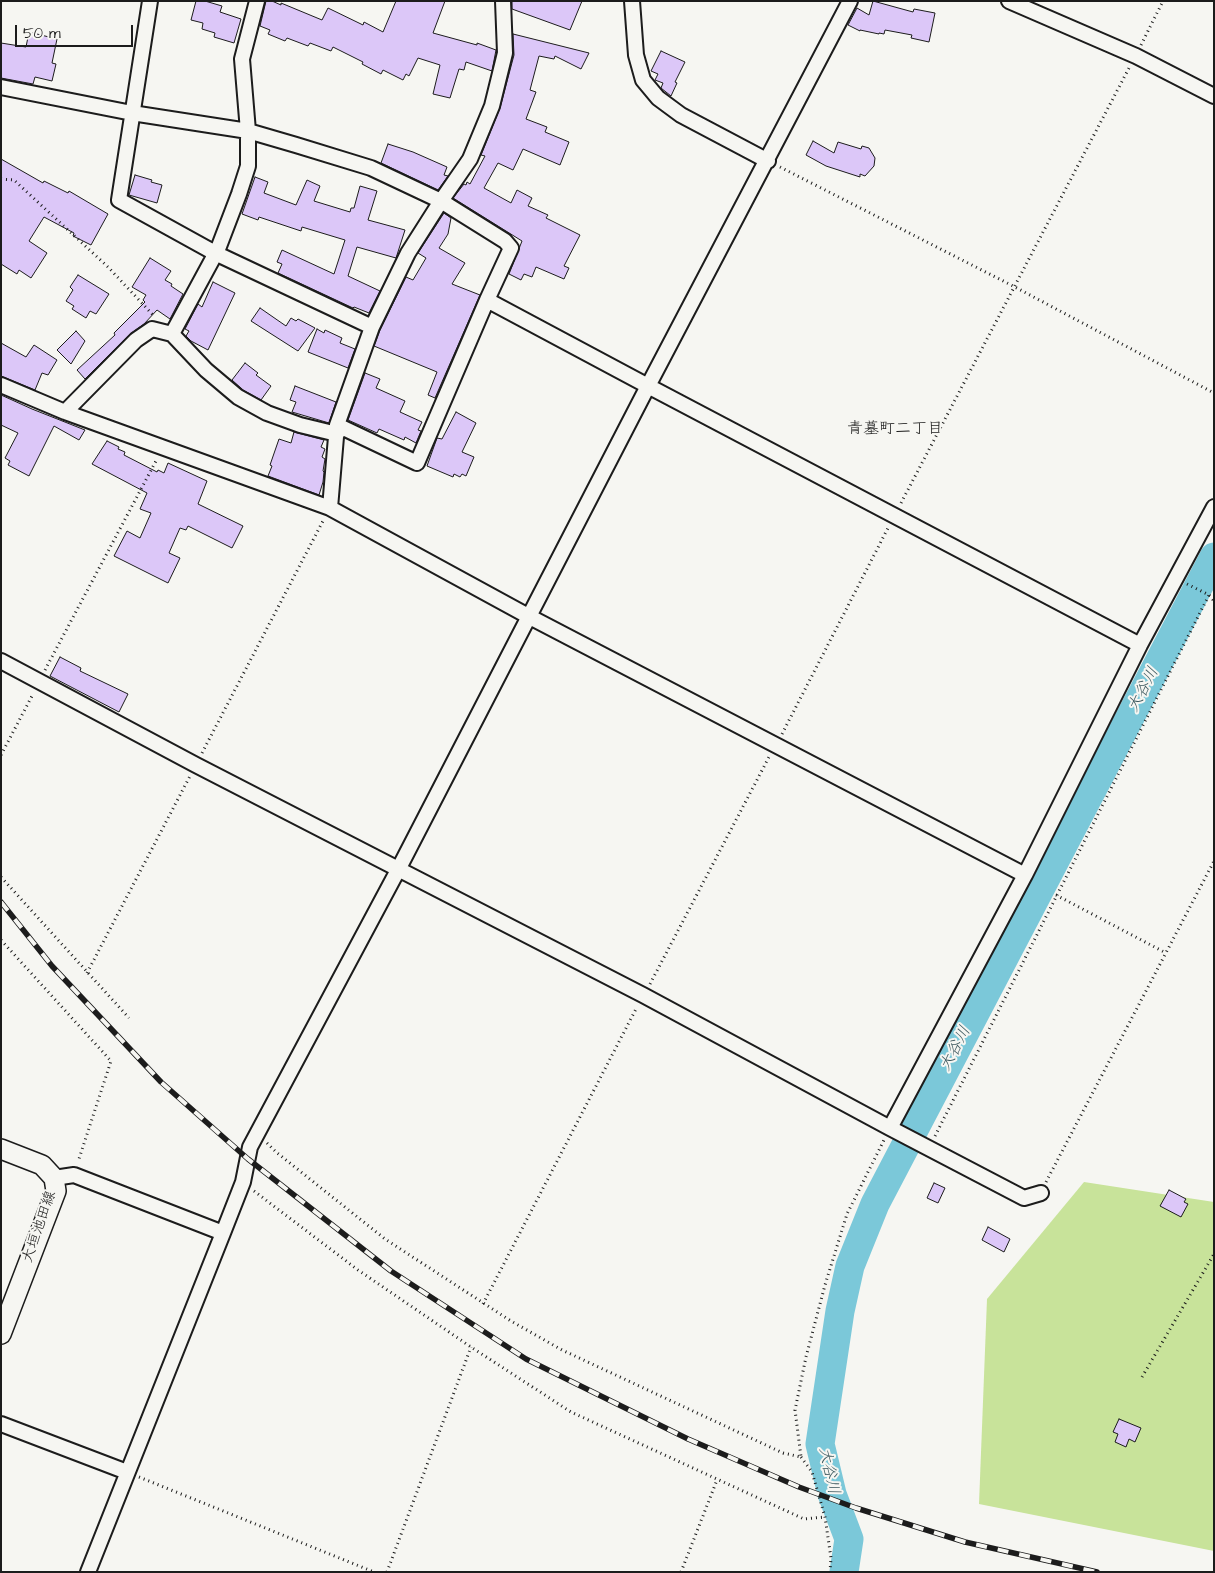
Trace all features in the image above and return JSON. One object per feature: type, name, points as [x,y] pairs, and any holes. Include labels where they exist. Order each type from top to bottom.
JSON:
[{"type":"main road","name":"大垣池田線","points":[[1,1149],[42,1165],[54,1178],[56,1190],[1,1334]]},
{"type":"street","points":[[150,1],[119,200],[215,253],[372,327]]},
{"type":"street","points":[[172,334],[215,253],[239,194],[248,166],[248,131],[242,60],[257,1]]},
{"type":"street","points":[[330,508],[337,430],[372,327],[408,253],[470,159],[492,106],[504,53],[503,1]]},
{"type":"street","points":[[632,1],[636,54],[643,80],[658,98],[682,115],[768,160]]},
{"type":"street","points":[[88,1572],[126,1472],[224,1233],[243,1182],[250,1148],[398,870],[528,616],[850,1]]},
{"type":"street","points":[[1009,1],[1136,56],[1214,96]]},
{"type":"street","points":[[1,87],[132,114],[248,131],[371,168],[441,201],[505,241],[511,248],[417,462],[337,430],[300,425],[266,413],[238,397],[206,370],[172,334],[152,329],[136,340],[65,412]]},
{"type":"street","points":[[487,300],[1140,645]]},
{"type":"street","points":[[1,385],[65,412],[330,508],[528,616],[1025,875]]},
{"type":"street","points":[[893,1130],[1025,875],[1140,645],[1180,580],[1214,507]]},
{"type":"street","points":[[1,661],[398,870],[643,996],[1024,1198],[1040,1193]]},
{"type":"street","points":[[54,1178],[74,1175],[224,1233]]},
{"type":"street","points":[[1,1424],[126,1472]]},
{"type":"path","points":[[483,1304],[1136,56],[1163,1]]},
{"type":"path","points":[[768,160],[1014,286],[1214,393]]},
{"type":"path","points":[[1,179],[14,180],[108,267],[172,334]]},
{"type":"path","points":[[1,755],[163,448]]},
{"type":"path","points":[[88,973],[330,508]]},
{"type":"path","points":[[1180,580],[1209,595],[1214,601]]},
{"type":"path","points":[[925,1146],[1056,896],[1209,595]]},
{"type":"path","points":[[1040,1193],[1214,861]]},
{"type":"path","points":[[1,877],[129,1018]]},
{"type":"path","points":[[1056,896],[1166,953]]},
{"type":"path","points":[[1,940],[111,1061],[74,1175]]},
{"type":"path","points":[[830,1572],[831,1558],[825,1518],[812,1472],[801,1457],[795,1410],[811,1339],[847,1214],[893,1130]]},
{"type":"path","points":[[259,1134],[276,1152],[385,1239],[483,1304],[562,1350],[783,1453],[801,1457]]},
{"type":"path","points":[[243,1182],[358,1270],[571,1412],[804,1519],[825,1518]]},
{"type":"path","points":[[1142,1377],[1214,1254]]},
{"type":"path","points":[[387,1572],[471,1347]]},
{"type":"path","points":[[126,1472],[374,1572]]},
{"type":"path","points":[[681,1572],[717,1480]]},
{"type":"green space","points":[[1084,1182],[1214,1202],[1214,1551],[979,1504],[987,1299]]},
{"type":"building","points":[[196,1],[205,1],[222,6],[220,12],[241,19],[234,43],[214,37],[215,33],[202,29],[203,23],[191,20]]},
{"type":"building","points":[[266,1],[272,1],[281,5],[281,3],[322,20],[328,8],[363,25],[364,22],[383,32],[396,1],[445,1],[433,33],[477,45],[477,43],[496,50],[492,71],[466,62],[464,70],[459,69],[450,98],[433,94],[440,65],[418,58],[409,76],[406,74],[403,80],[383,70],[381,74],[362,64],[363,62],[333,47],[331,51],[310,43],[308,46],[287,38],[285,41],[268,34],[270,30],[260,26]]},
{"type":"building","points":[[512,1],[582,1],[570,30],[512,9]]},
{"type":"building","points":[[873,1],[913,12],[914,9],[935,13],[929,42],[911,38],[912,35],[885,30],[884,34],[860,31],[848,25],[857,8],[869,15]]},
{"type":"building","points":[[29,32],[57,39],[52,63],[56,64],[52,81],[35,77],[33,84],[1,78],[1,43],[26,47]]},
{"type":"building","points":[[513,34],[589,53],[581,69],[555,56],[554,59],[539,56],[530,90],[536,92],[526,119],[547,127],[545,132],[569,142],[560,165],[523,149],[513,170],[498,163],[484,188],[511,203],[517,190],[532,198],[528,206],[548,215],[546,218],[580,235],[564,266],[569,268],[564,279],[536,267],[532,277],[524,274],[521,280],[509,274],[522,241],[453,198],[464,184],[466,185],[467,182],[470,184],[485,156],[481,155],[500,108],[514,55]]},
{"type":"building","points":[[661,51],[685,62],[675,82],[677,83],[671,96],[661,88],[663,83],[655,80],[658,74],[651,71]]},
{"type":"building","points":[[813,141],[834,153],[838,142],[861,149],[862,146],[869,148],[875,158],[874,166],[865,176],[860,174],[860,177],[826,166],[806,155]]},
{"type":"building","points":[[388,144],[413,152],[447,167],[444,175],[448,176],[438,190],[381,163]]},
{"type":"building","points":[[1,159],[43,183],[44,181],[68,193],[69,191],[108,214],[91,245],[73,236],[74,233],[44,217],[29,241],[47,253],[31,278],[19,270],[17,274],[1,264]]},
{"type":"building","points":[[135,175],[162,185],[157,203],[129,195]]},
{"type":"building","points":[[255,177],[268,182],[264,193],[296,205],[307,180],[320,186],[314,201],[350,212],[351,208],[354,208],[360,186],[377,191],[368,220],[405,230],[396,258],[357,247],[348,276],[380,291],[369,313],[353,308],[278,273],[282,264],[277,262],[282,250],[334,274],[345,240],[302,227],[301,231],[259,217],[258,220],[242,214]]},
{"type":"building","points":[[444,213],[451,218],[448,234],[439,248],[465,263],[452,284],[480,295],[435,398],[428,395],[437,372],[374,346],[406,277],[413,280],[426,258],[418,253]]},
{"type":"building","points":[[150,258],[171,271],[165,280],[183,294],[170,319],[157,310],[85,379],[77,370],[115,335],[114,333],[145,302],[143,300],[146,295],[132,287]]},
{"type":"building","points":[[78,275],[109,294],[96,314],[90,311],[86,318],[72,309],[74,306],[66,301],[73,290],[70,287]]},
{"type":"building","points":[[213,282],[235,293],[208,350],[191,341],[186,336],[189,331],[185,329],[198,304],[202,307]]},
{"type":"building","points":[[260,308],[286,326],[291,318],[296,321],[298,319],[315,328],[298,351],[251,321]]},
{"type":"building","points":[[317,329],[324,333],[325,330],[342,338],[340,343],[355,349],[348,368],[308,352]]},
{"type":"building","points":[[76,331],[85,341],[71,364],[57,350]]},
{"type":"building","points":[[1,343],[26,357],[34,345],[57,360],[48,375],[42,373],[35,390],[1,376]]},
{"type":"building","points":[[245,363],[258,373],[256,375],[271,386],[261,400],[243,390],[232,380]]},
{"type":"building","points":[[365,373],[380,379],[376,388],[405,401],[400,412],[422,422],[418,430],[421,431],[416,443],[405,437],[404,440],[379,429],[377,433],[348,420]]},
{"type":"building","points":[[295,386],[336,402],[329,423],[292,412],[296,402],[290,400]]},
{"type":"building","points":[[1,395],[85,430],[79,440],[54,426],[29,476],[8,465],[10,461],[5,458],[18,433],[1,425]]},
{"type":"building","points":[[456,412],[476,423],[462,452],[474,457],[466,476],[462,474],[460,477],[454,474],[453,477],[427,466],[437,438],[442,439]]},
{"type":"building","points":[[294,432],[324,440],[321,447],[325,449],[322,457],[325,459],[324,472],[319,495],[268,476],[279,439],[291,443]]},
{"type":"building","points":[[107,441],[119,447],[118,449],[125,452],[124,455],[157,472],[158,470],[164,473],[168,463],[207,481],[198,504],[243,526],[232,548],[188,526],[186,530],[180,528],[169,553],[180,558],[168,583],[114,556],[127,531],[140,538],[151,513],[140,509],[147,493],[92,464]]},
{"type":"building","points":[[60,657],[81,668],[80,671],[128,694],[119,712],[50,676]]},
{"type":"building","points":[[934,1183],[945,1188],[938,1203],[927,1198]]},
{"type":"building","points":[[1169,1190],[1186,1199],[1184,1202],[1188,1204],[1181,1217],[1160,1206]]},
{"type":"building","points":[[988,1227],[1010,1239],[1004,1252],[982,1240]]},
{"type":"building","points":[[1119,1419],[1141,1428],[1135,1442],[1129,1439],[1126,1447],[1115,1442],[1118,1434],[1113,1432]]},
{"type":"waterway","name":"大谷川","points":[[844,1572],[849,1539],[832,1494],[820,1444],[840,1311],[850,1266],[875,1204],[1214,557]]},
{"type":"railway","points":[[1,902],[52,966],[161,1082],[248,1159],[391,1271],[526,1359],[688,1439],[799,1487],[856,1508],[965,1542],[1097,1572]]},
{"type":"district","name":"青墓町二丁目","points":[[895,430]]}]
